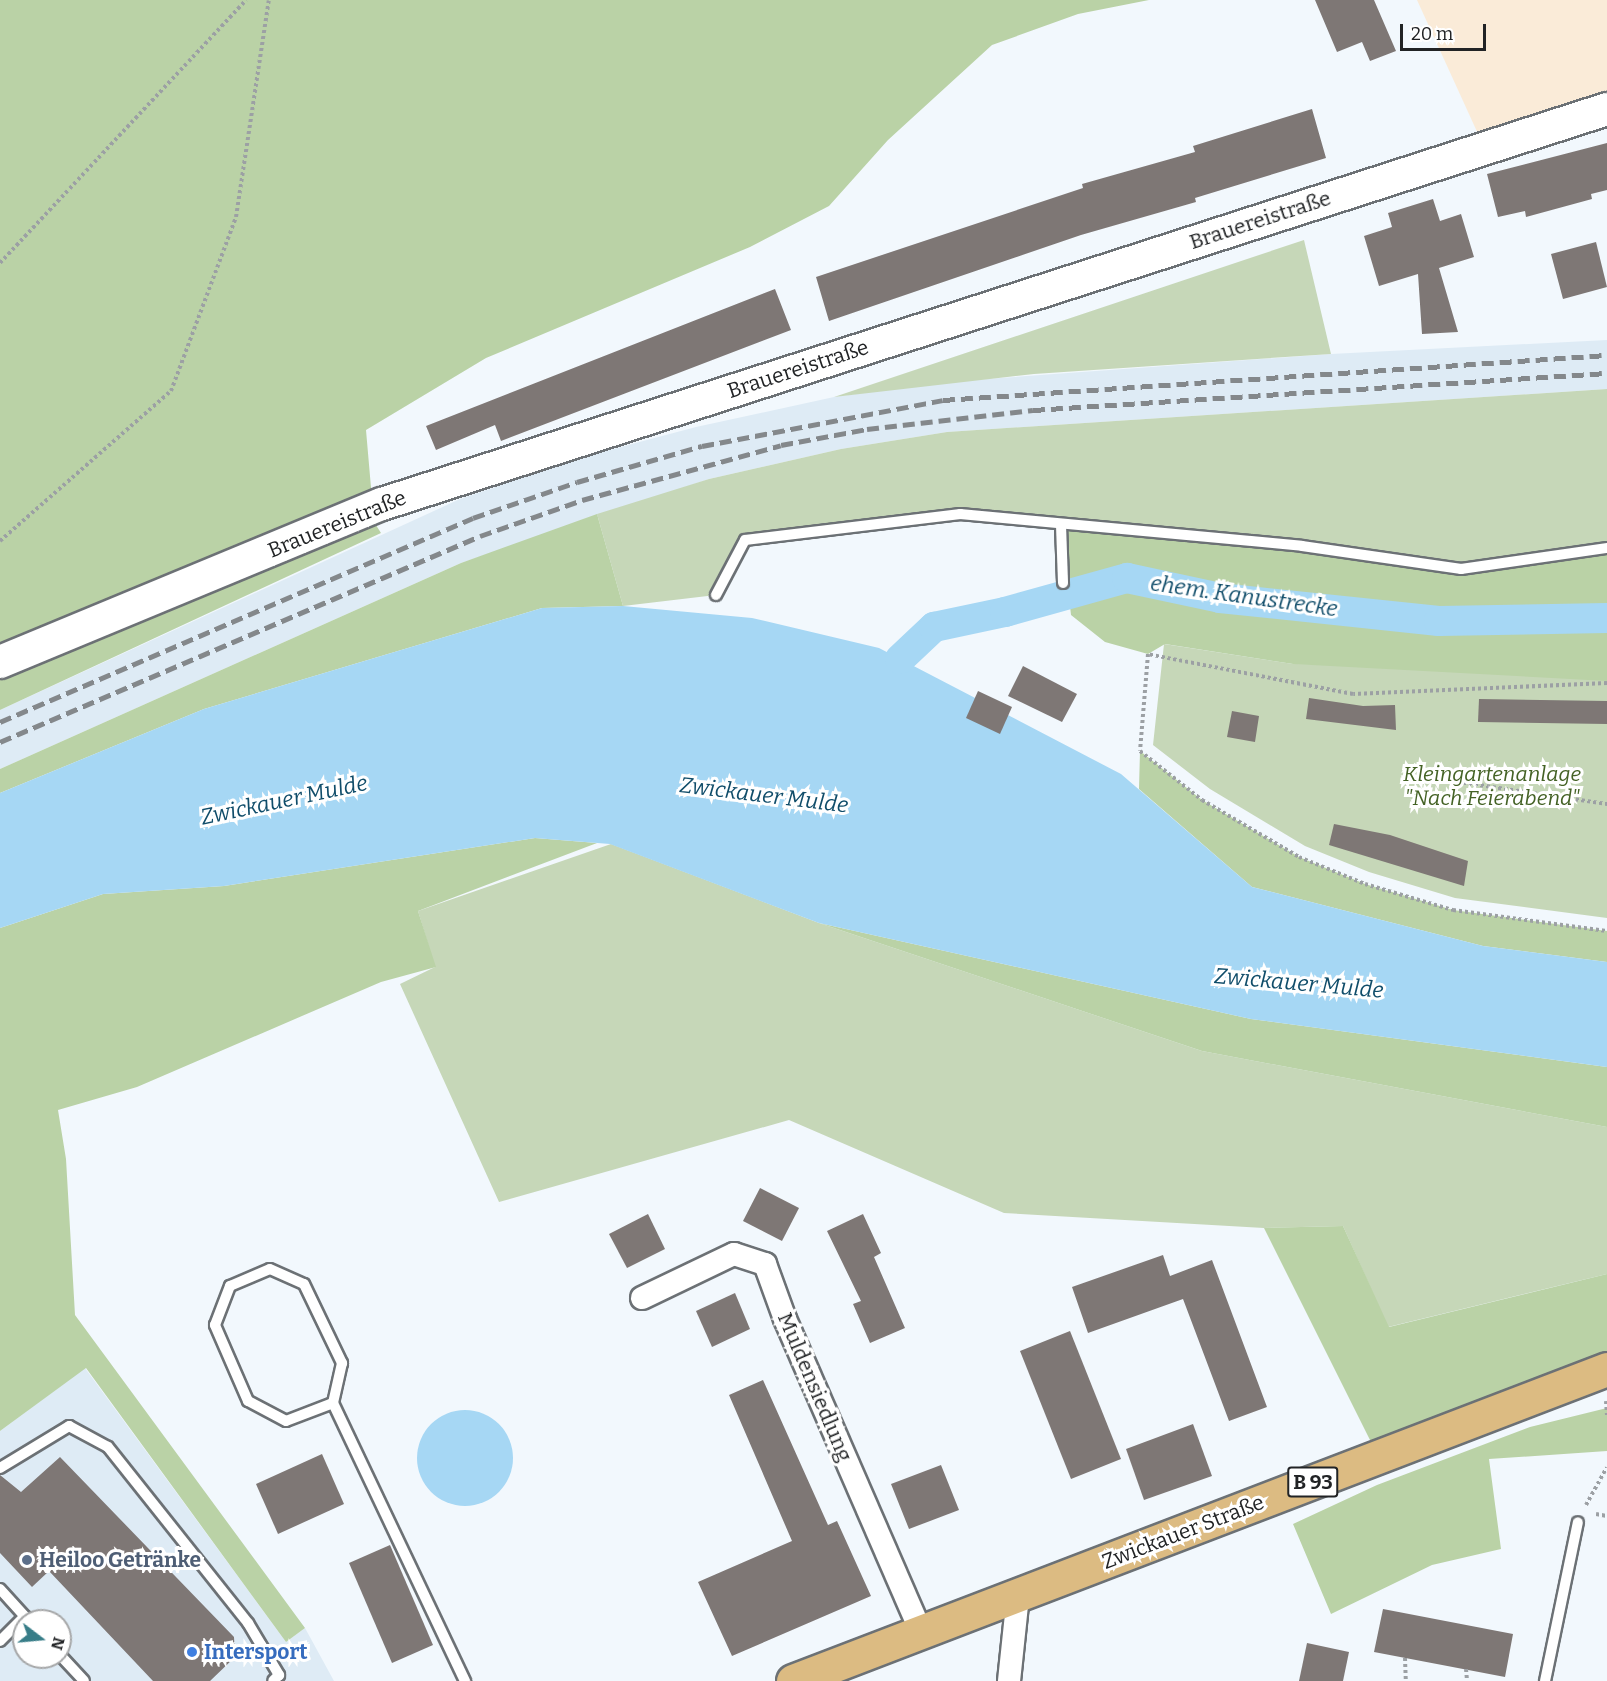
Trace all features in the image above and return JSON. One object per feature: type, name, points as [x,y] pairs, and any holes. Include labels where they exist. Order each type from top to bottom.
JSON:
[{"type":"main road","name":"Zwickauer Straße","points":[[793,1681],[1607,1369]]},
{"type":"street","name":"Brauereistraße","points":[[0,662],[382,504],[1607,109]]},
{"type":"street","name":"Muldensiedlung","points":[[642,1298],[735,1254],[765,1264],[785,1319],[921,1632]]},
{"type":"street","points":[[1009,1681],[1018,1595]]},
{"type":"lane","points":[[716,595],[745,540],[960,514],[1302,546],[1461,569],[1607,548]]},
{"type":"lane","points":[[1061,525],[1063,583]]},
{"type":"lane","points":[[333,1403],[286,1421],[248,1401],[215,1325],[230,1286],[270,1269],[304,1284],[342,1363],[333,1403],[465,1681]]},
{"type":"lane","points":[[0,1468],[69,1426],[108,1447],[248,1623],[279,1675],[273,1681]]},
{"type":"lane","points":[[1545,1681],[1578,1522]]},
{"type":"lane","points":[[0,1589],[18,1609]]},
{"type":"lane","points":[[0,1641],[12,1631]]},
{"type":"lane","points":[[72,1668],[84,1681]]},
{"type":"path","points":[[0,263],[246,0]]},
{"type":"path","points":[[0,541],[171,391],[236,218],[269,0]]},
{"type":"path","points":[[1607,683],[1353,694],[1148,654],[1140,751],[1221,811],[1299,857],[1365,884],[1453,910],[1607,931]]},
{"type":"path","points":[[1445,780],[1607,804]]},
{"type":"path","points":[[1578,1522],[1607,1467]]},
{"type":"path","points":[[1405,1658],[1406,1681]]},
{"type":"path","points":[[1466,1669],[1467,1681]]},
{"type":"shaded area","points":[[1417,0],[1607,0],[1607,109],[1484,147]]},
{"type":"shaded area","points":[[1607,340],[1607,389],[947,432],[841,449],[709,479],[461,563],[0,769],[0,710],[460,499],[583,457],[696,427],[834,397],[944,382],[1331,354]]},
{"type":"shaded area","points":[[85,1368],[286,1642],[305,1628],[334,1681],[0,1681],[0,1431]]},
{"type":"green space","points":[[0,0],[1149,0],[1078,14],[992,45],[888,140],[829,206],[750,247],[486,358],[366,430],[374,522],[381,533],[0,710]]},
{"type":"green space","points":[[1304,240],[1331,354],[1034,374],[834,397]]},
{"type":"green space","points":[[1607,389],[1607,548],[1461,569],[960,514],[745,540],[716,595],[623,606],[597,514],[709,479],[841,449],[947,432]]},
{"type":"green space","points":[[597,514],[623,606],[542,608],[204,709],[0,793],[0,769],[461,563]]},
{"type":"green space","points":[[1061,525],[1302,546],[1461,569],[1607,548],[1607,681],[1293,664],[1165,644],[1148,654],[1105,642],[1071,615]]},
{"type":"green space","name":"Kleingartenanlage \"Nach Feierabend\"","points":[[1164,644],[1293,664],[1607,666],[1607,918],[1455,898],[1369,872],[1305,846],[1210,789],[1153,745]]},
{"type":"green space","points":[[1140,751],[1202,800],[1299,857],[1365,884],[1453,910],[1607,931],[1607,962],[1483,946],[1252,887],[1139,789]]},
{"type":"green space","points":[[535,838],[597,843],[418,911],[436,967],[381,982],[137,1087],[58,1110],[66,1159],[75,1315],[305,1628],[286,1642],[86,1368],[0,1431],[0,928],[103,894],[224,886]]},
{"type":"green space","points":[[611,844],[819,923],[1202,1051],[1607,1127],[1607,1274],[1388,1327],[1343,1226],[1264,1228],[1004,1213],[789,1120],[499,1202],[400,984],[435,967],[418,911]]},
{"type":"green space","points":[[819,923],[1251,1019],[1607,1067],[1607,1127],[1202,1051]]},
{"type":"green space","points":[[1343,1226],[1389,1327],[1607,1274],[1607,1356],[1373,1446],[1264,1228]]},
{"type":"green space","points":[[1607,1408],[1607,1451],[1489,1459],[1501,1549],[1432,1565],[1331,1614],[1293,1524],[1377,1485],[1530,1427]]},
{"type":"water","name":"Zwickauer Mulde","points":[[623,606],[752,618],[879,648],[1121,774],[1252,887],[1483,946],[1607,962],[1607,1067],[1251,1019],[819,923],[610,844],[535,838],[224,886],[103,894],[0,928],[0,793],[204,709],[542,608]]},
{"type":"water","points":[[465,1410],[483,1414],[499,1424],[509,1440],[513,1458],[509,1476],[499,1492],[483,1502],[465,1506],[447,1502],[431,1492],[421,1476],[417,1458],[421,1440],[431,1424],[447,1414]]},
{"type":"building","points":[[1315,0],[1374,0],[1396,51],[1370,61],[1362,42],[1337,52]]},
{"type":"building","points":[[1312,109],[1326,158],[1195,198],[1196,202],[1081,235],[829,321],[816,277],[1083,188],[1082,184],[1195,152],[1193,146]]},
{"type":"building","points":[[1607,143],[1607,190],[1591,194],[1592,199],[1526,217],[1525,211],[1498,217],[1487,174]]},
{"type":"building","points":[[1433,199],[1440,221],[1461,214],[1474,257],[1439,268],[1458,332],[1422,334],[1418,274],[1379,286],[1364,236],[1392,227],[1388,213]]},
{"type":"building","points":[[1596,242],[1607,287],[1563,299],[1551,254]]},
{"type":"building","points":[[775,289],[791,330],[501,441],[495,425],[436,450],[426,426]]},
{"type":"building","points":[[1023,666],[1077,694],[1062,722],[1008,696]]},
{"type":"building","points":[[978,691],[1012,707],[1000,734],[966,718]]},
{"type":"building","points":[[1309,698],[1363,706],[1395,705],[1396,730],[1306,719]]},
{"type":"building","points":[[1479,699],[1607,701],[1607,724],[1478,722]]},
{"type":"building","points":[[1232,711],[1259,716],[1255,742],[1227,737]]},
{"type":"building","points":[[1334,824],[1390,835],[1468,861],[1464,886],[1329,845]]},
{"type":"building","points":[[760,1188],[799,1208],[782,1241],[743,1221]]},
{"type":"building","points":[[648,1214],[665,1249],[627,1268],[609,1234]]},
{"type":"building","points":[[863,1214],[881,1253],[874,1257],[905,1328],[870,1343],[853,1304],[861,1301],[827,1231]]},
{"type":"building","points":[[1163,1255],[1170,1276],[1212,1260],[1267,1407],[1229,1421],[1183,1299],[1088,1333],[1072,1287]]},
{"type":"building","points":[[735,1293],[750,1329],[712,1347],[696,1311]]},
{"type":"building","points":[[1070,1331],[1121,1459],[1071,1479],[1020,1351]]},
{"type":"building","points":[[763,1380],[828,1525],[837,1521],[871,1596],[732,1656],[698,1582],[792,1541],[729,1395]]},
{"type":"building","points":[[1193,1424],[1212,1476],[1144,1500],[1126,1449]]},
{"type":"building","points":[[322,1454],[344,1504],[278,1534],[256,1484]]},
{"type":"building","points":[[60,1457],[234,1637],[235,1657],[210,1681],[153,1681],[49,1571],[32,1587],[0,1553],[0,1475],[21,1492]]},
{"type":"building","points":[[941,1465],[959,1510],[909,1529],[891,1484]]},
{"type":"building","points":[[390,1545],[433,1645],[392,1663],[349,1563]]},
{"type":"building","points":[[1383,1609],[1513,1634],[1505,1677],[1374,1652]]},
{"type":"building","points":[[1307,1643],[1349,1652],[1343,1681],[1299,1681]]},
{"type":"waterway","name":"ehem. Kanustrecke","points":[[900,659],[934,627],[1005,612],[1127,578],[1220,598],[1439,621],[1607,618]]},
{"type":"railway","points":[[0,722],[473,518],[577,482],[702,446],[943,400],[1607,355]]},
{"type":"railway","points":[[0,742],[480,536],[582,500],[781,445],[867,429],[1033,410],[1607,373]]},
{"type":"place","name":"Heiloo Getränke","points":[[27,1560]]},
{"type":"place","name":"Intersport","points":[[192,1652]]}]
